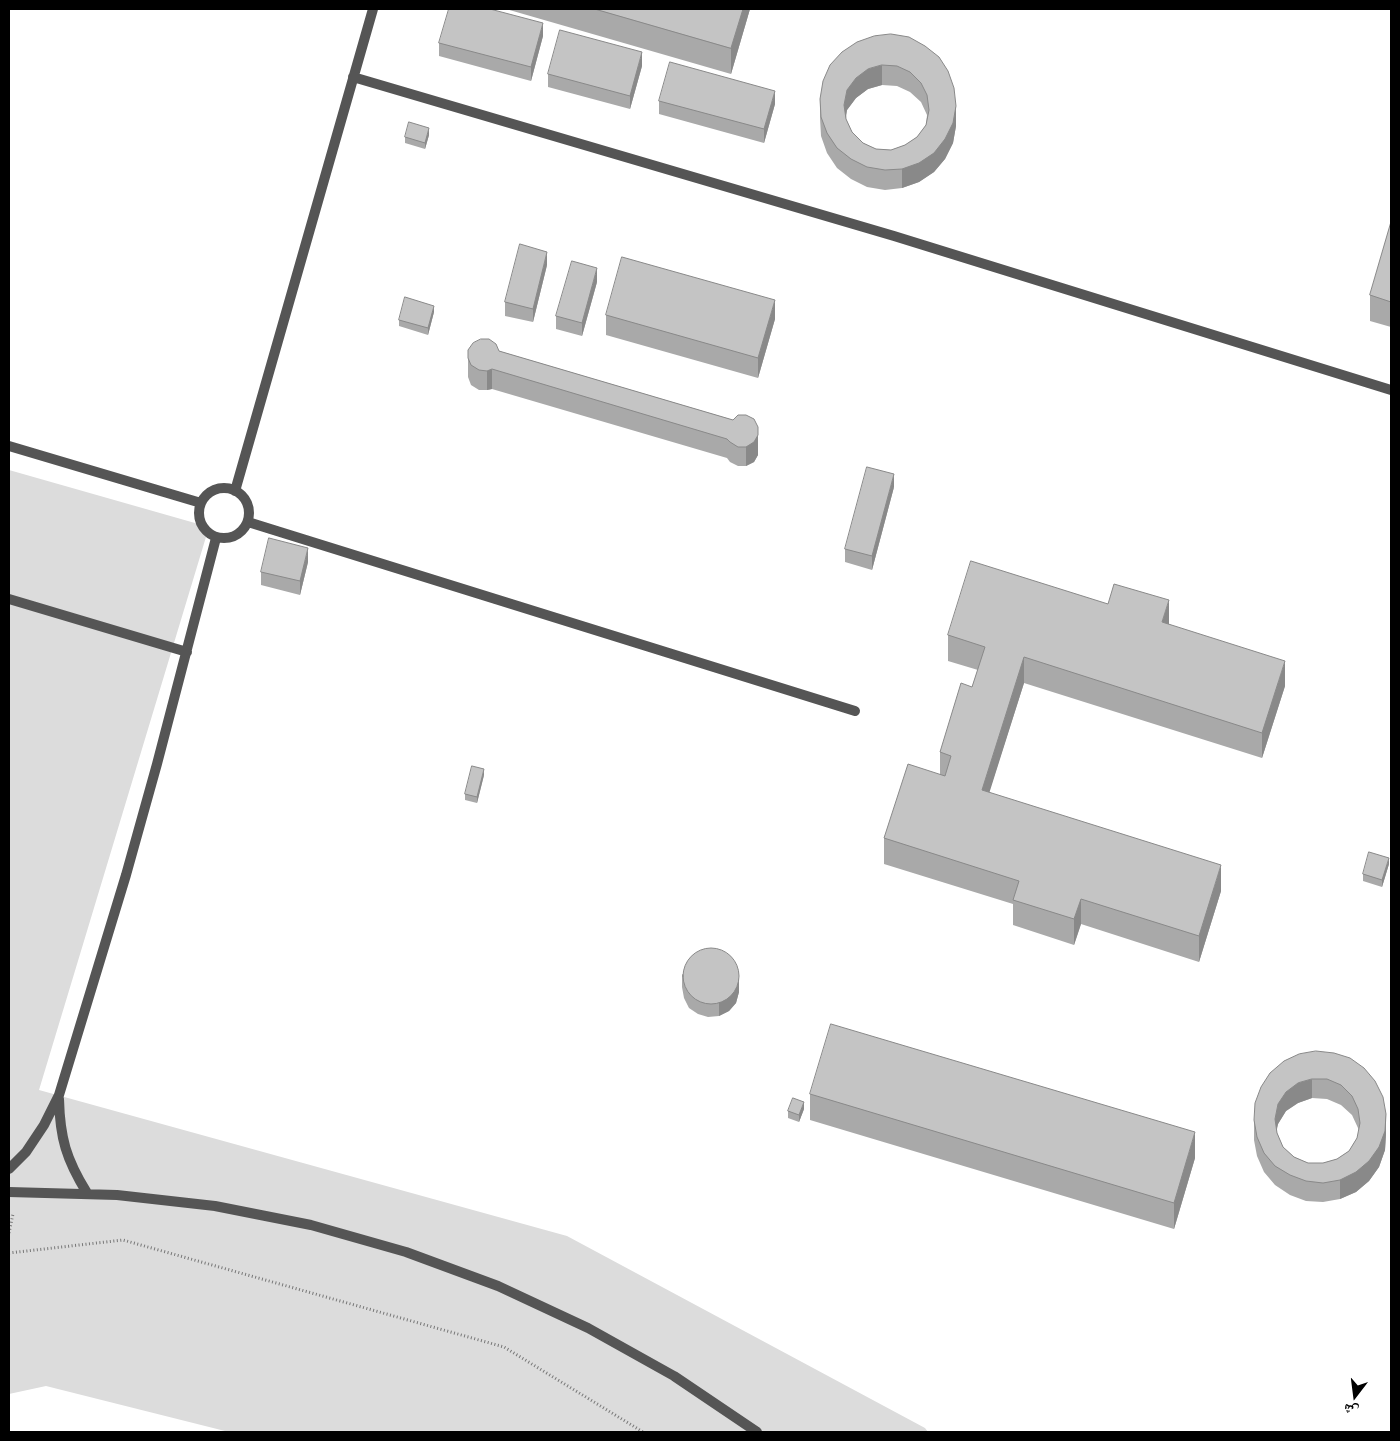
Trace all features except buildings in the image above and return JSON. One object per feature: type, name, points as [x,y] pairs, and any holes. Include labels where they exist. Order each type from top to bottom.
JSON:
[{"type":"lane","points":[[235,491],[373,9]]},
{"type":"lane","points":[[353,76],[894,236],[1391,390]]},
{"type":"lane","points":[[9,446],[201,502]]},
{"type":"lane","points":[[222,488],[235,491],[244,498],[249,509],[248,522],[241,532],[229,538],[216,538],[207,532],[201,524],[199,513],[201,502],[210,493],[222,488]]},
{"type":"lane","points":[[248,522],[855,711]]},
{"type":"lane","points":[[9,1169],[26,1152],[44,1125],[59,1095],[126,874],[216,538]]},
{"type":"lane","points":[[9,599],[187,652]]},
{"type":"lane","points":[[59,1095],[60,1121],[64,1146],[73,1171],[87,1193]]},
{"type":"lane","points":[[9,1192],[117,1194],[215,1206],[311,1225],[406,1252],[498,1286],[588,1328],[674,1376],[757,1432]]},
{"type":"path","points":[[9,1253],[123,1240],[495,1345],[504,1348],[643,1432]]},
{"type":"shaded area","points":[[9,470],[209,527],[39,1090],[567,1236],[925,1428],[928,1432],[229,1432],[46,1386],[9,1394]]}]
